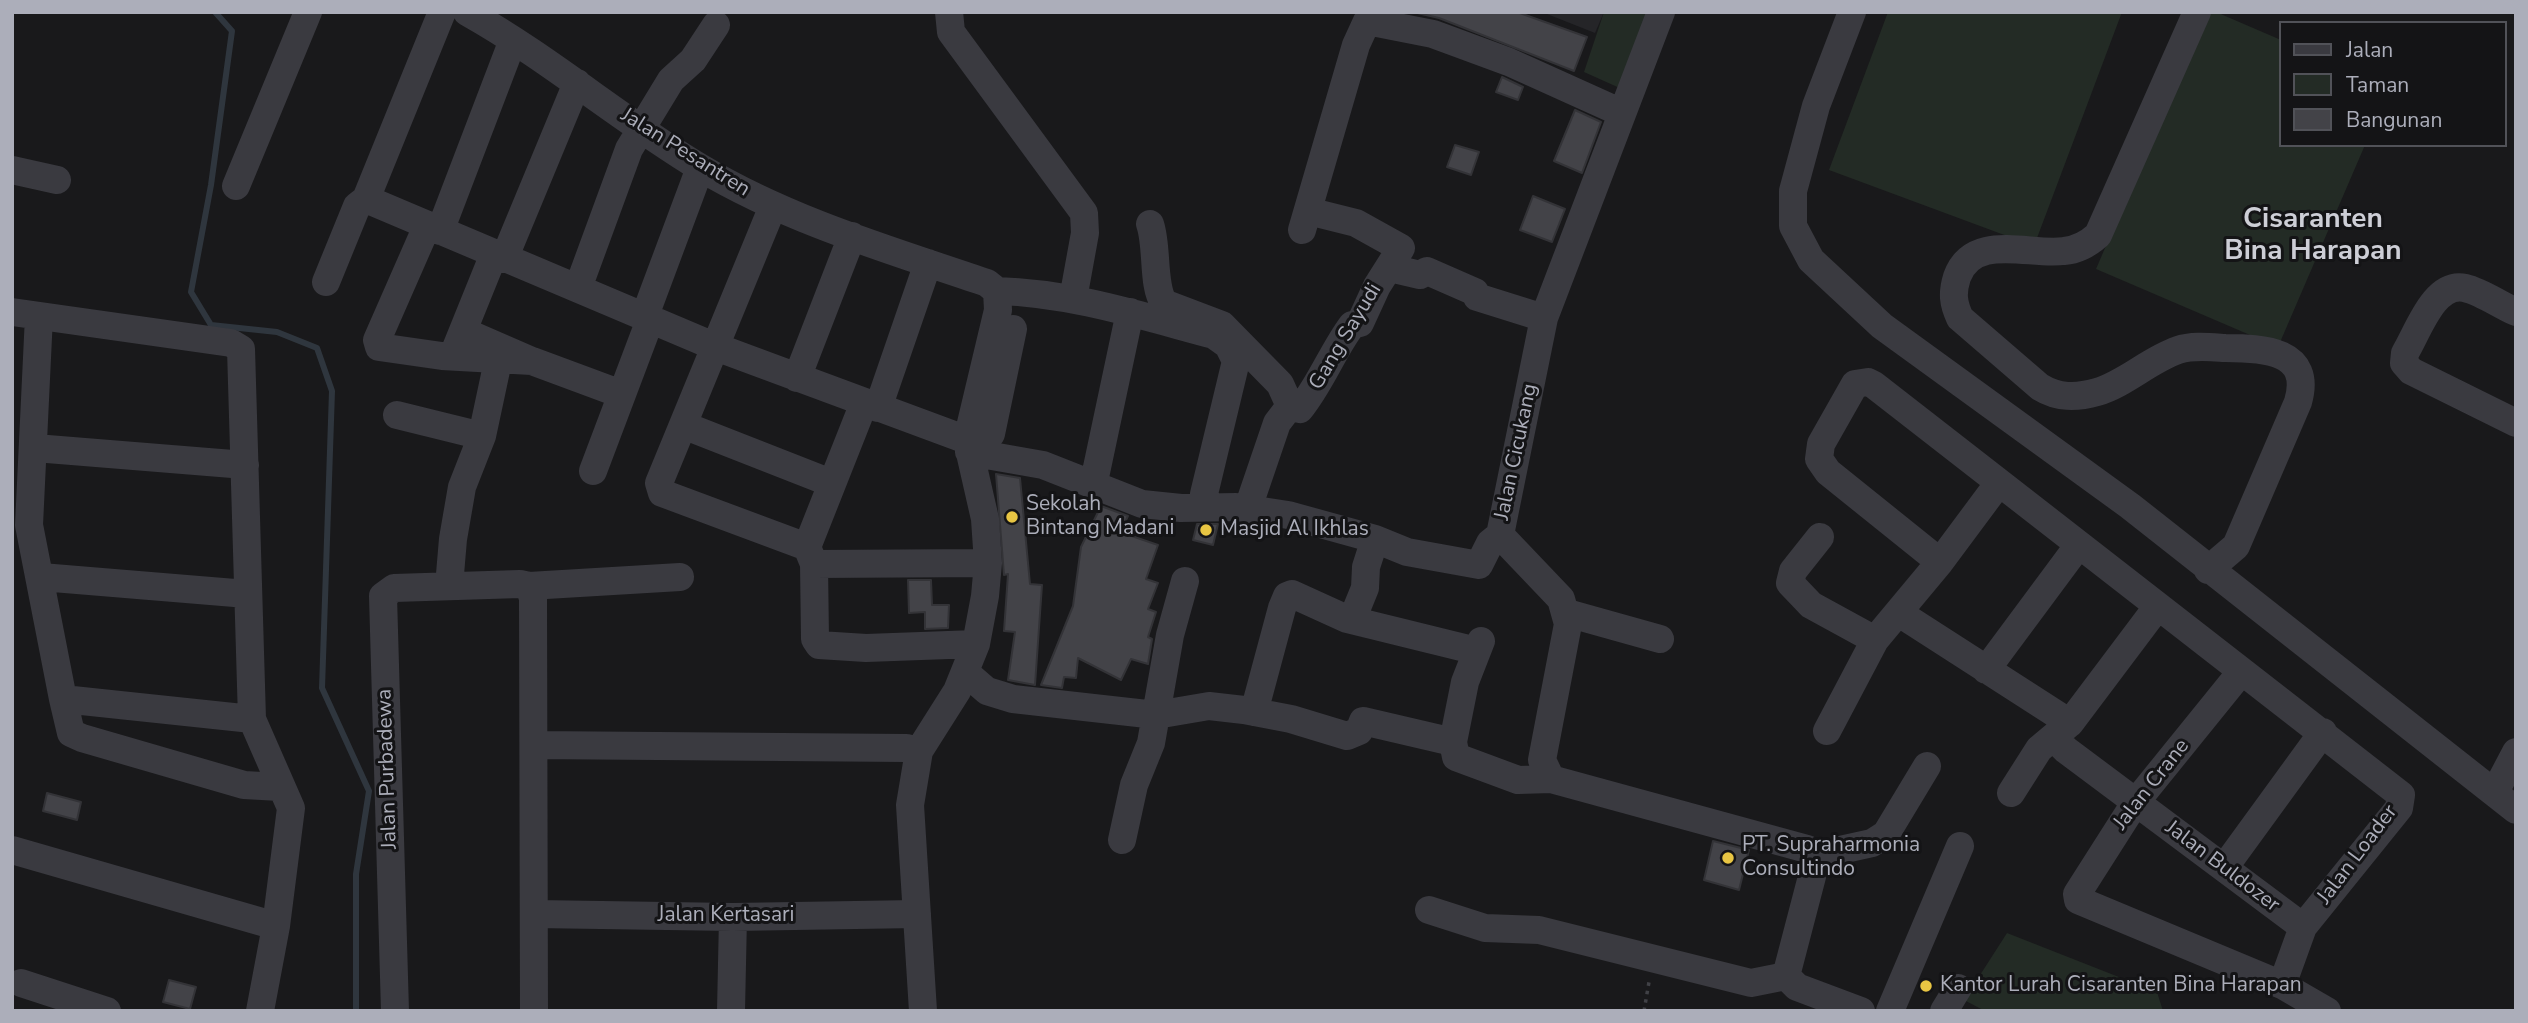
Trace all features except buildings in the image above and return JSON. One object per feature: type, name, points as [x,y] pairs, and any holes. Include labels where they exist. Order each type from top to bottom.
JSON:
[{"type":"street","points":[[236,186],[307,12]]},
{"type":"street","points":[[949,12],[951,32],[1084,213],[1085,233],[1073,299]]},
{"type":"street","name":"Jalan Cicukang","points":[[1567,612],[1561,599],[1500,535],[1544,318],[1661,12]]},
{"type":"street","points":[[1852,12],[1816,106],[1793,191],[1793,226],[1811,260],[1882,326],[2130,506],[2516,810]]},
{"type":"street","points":[[2197,12],[2098,235],[2079,247],[2063,251],[2006,248],[1988,250],[1970,258],[1960,270],[1954,286],[1953,304],[1960,318],[2054,395],[2074,397],[2098,392],[2180,349],[2268,350],[2282,355],[2292,363],[2300,376],[2302,389],[2298,402],[2236,546],[2208,570]]},
{"type":"street","points":[[326,282],[357,205],[366,199],[450,13]]},
{"type":"street","name":"Jalan Pesantren","points":[[450,13],[513,40],[700,167],[773,206],[1009,291],[1073,299],[1214,335],[1228,345],[1236,361],[1204,494]]},
{"type":"street","name":"Gang Sayudi","points":[[1248,508],[1277,423],[1290,407],[1300,409],[1310,396],[1335,349],[1352,325],[1360,323],[1377,286],[1401,247],[1356,223],[1305,220],[1363,24],[1371,20],[1433,34],[1509,62],[1519,69],[1622,113]]},
{"type":"street","points":[[578,288],[629,149],[671,80],[694,60],[716,25]]},
{"type":"street","points":[[513,40],[434,229],[377,345],[453,357],[532,361]]},
{"type":"street","points":[[453,357],[577,83]]},
{"type":"street","points":[[593,471],[700,167]]},
{"type":"street","points":[[12,170],[57,180]]},
{"type":"street","points":[[366,199],[716,347],[871,406],[1043,465],[1142,504],[1181,508],[1248,508],[1288,515],[1375,539],[1407,552],[1479,565],[1490,543],[1500,535]]},
{"type":"street","points":[[773,206],[659,483],[662,492],[810,555],[988,563]]},
{"type":"street","points":[[1150,224],[1155,239],[1158,295],[1164,303],[1222,325],[1280,384],[1290,407]]},
{"type":"street","points":[[797,378],[852,236]]},
{"type":"street","points":[[928,263],[871,406],[831,483],[810,555],[815,639],[819,645],[866,648],[976,644]]},
{"type":"street","name":"Gang Sayudi","points":[[1390,268],[1420,275],[1427,271],[1475,292],[1477,297],[1544,318]]},
{"type":"street","points":[[2516,312],[2465,288],[2449,288],[2439,295],[2405,353],[2404,363],[2411,371],[2516,423]]},
{"type":"street","points":[[923,1011],[910,805],[919,751],[957,691],[976,644],[988,563],[976,442],[998,310],[1009,291]]},
{"type":"street","points":[[1096,477],[1130,312]]},
{"type":"street","points":[[260,1011],[276,926],[291,808],[253,719],[241,349],[231,343],[26,314],[35,449],[29,525],[71,733],[244,785],[280,787]]},
{"type":"street","points":[[463,331],[532,361],[621,394]]},
{"type":"street","points":[[449,586],[453,539],[462,487],[482,436],[498,361]]},
{"type":"street","points":[[1940,562],[1828,472],[1819,458],[1821,444],[1855,384],[1868,382],[1874,385],[2241,672],[2323,732],[2224,868]]},
{"type":"street","points":[[397,415],[482,436]]},
{"type":"street","points":[[683,425],[831,483]]},
{"type":"street","points":[[35,449],[245,465]]},
{"type":"street","points":[[1827,731],[1875,640],[1940,562],[1998,484]]},
{"type":"street","points":[[1820,537],[1793,571],[1790,583],[1811,606],[1875,640]]},
{"type":"street","points":[[1352,620],[1364,588],[1366,567],[1375,539]]},
{"type":"street","points":[[1986,670],[2078,546]]},
{"type":"street","points":[[41,577],[247,594]]},
{"type":"street","name":"Jalan Purbadewa","points":[[395,1011],[383,596],[394,588],[529,586],[680,577]]},
{"type":"street","points":[[1122,840],[1156,715],[1170,635],[1185,581]]},
{"type":"street","points":[[529,586],[533,598],[534,1011]]},
{"type":"street","points":[[1254,712],[1287,596],[1292,594],[1352,620],[1479,646],[1463,690],[1453,742],[1456,757],[1518,780],[1550,779],[1807,849],[1813,856],[1815,865],[1786,976]]},
{"type":"street","points":[[2011,793],[2039,749],[2062,730],[2158,606]]},
{"type":"street","points":[[1550,779],[1542,760],[1568,624],[1567,612],[1660,639]]},
{"type":"street","name":"Jalan Buldozer","points":[[1899,613],[1986,670],[2062,730],[2066,750],[2303,927]]},
{"type":"street","points":[[965,672],[987,691],[1013,699],[1156,715],[1209,706],[1291,719],[1347,736],[1359,731],[1363,721],[1453,742]]},
{"type":"street","name":"Jalan Crane","points":[[2241,672],[2135,803],[2077,894],[2082,904],[2282,985]]},
{"type":"street","points":[[63,699],[253,719]]},
{"type":"street","name":"Jalan Loader","points":[[2303,927],[2399,808],[2401,795],[2323,732]]},
{"type":"street","points":[[534,745],[919,751]]},
{"type":"street","points":[[2495,792],[2516,752]]},
{"type":"street","points":[[1813,856],[1872,843],[1886,834],[1927,766]]},
{"type":"street","points":[[1890,1011],[1960,846]]},
{"type":"street","points":[[12,850],[276,926]]},
{"type":"street","points":[[1429,910],[1485,928],[1539,930],[1751,983],[1786,976]]},
{"type":"street","name":"Jalan Kertasari","points":[[535,914],[733,917],[917,914]]},
{"type":"street","points":[[732,1011],[733,917]]},
{"type":"street","points":[[2303,927],[2282,985],[2326,1011]]},
{"type":"street","points":[[1786,976],[1797,987],[1861,1011]]},
{"type":"street","points":[[21,983],[102,1010]]},
{"type":"path","points":[[1644,1011],[1653,959]]},
{"type":"shaded area","points":[[1542,12],[1604,12],[1595,33]]},
{"type":"green space","points":[[1604,12],[1662,12],[1633,94],[1584,72]]},
{"type":"green space","points":[[1888,12],[2122,12],[2034,246],[1829,170]]},
{"type":"green space","points":[[2206,12],[2216,12],[2280,40],[2280,147],[2364,147],[2278,347],[2096,269]]},
{"type":"green space","points":[[2007,933],[2157,992],[2163,1011],[1985,1011],[1964,1000]]},
{"type":"waterway","points":[[215,12],[232,31],[211,185],[191,292],[211,325],[277,332],[317,348],[332,391],[322,688],[369,791],[356,874],[356,1011]]},
{"type":"place","name":"Sekolah Bintang Madani","points":[[1012,517]]},
{"type":"place","name":"Masjid Al Ikhlas","points":[[1206,530]]},
{"type":"place","name":"PT. Supraharmonia Consultindo","points":[[1728,858]]},
{"type":"place","name":"Kantor Lurah Cisaranten Bina Harapan","points":[[1926,986]]},
{"type":"district","name":"Cisaranten Bina Harapan","points":[[2313,236]]}]
